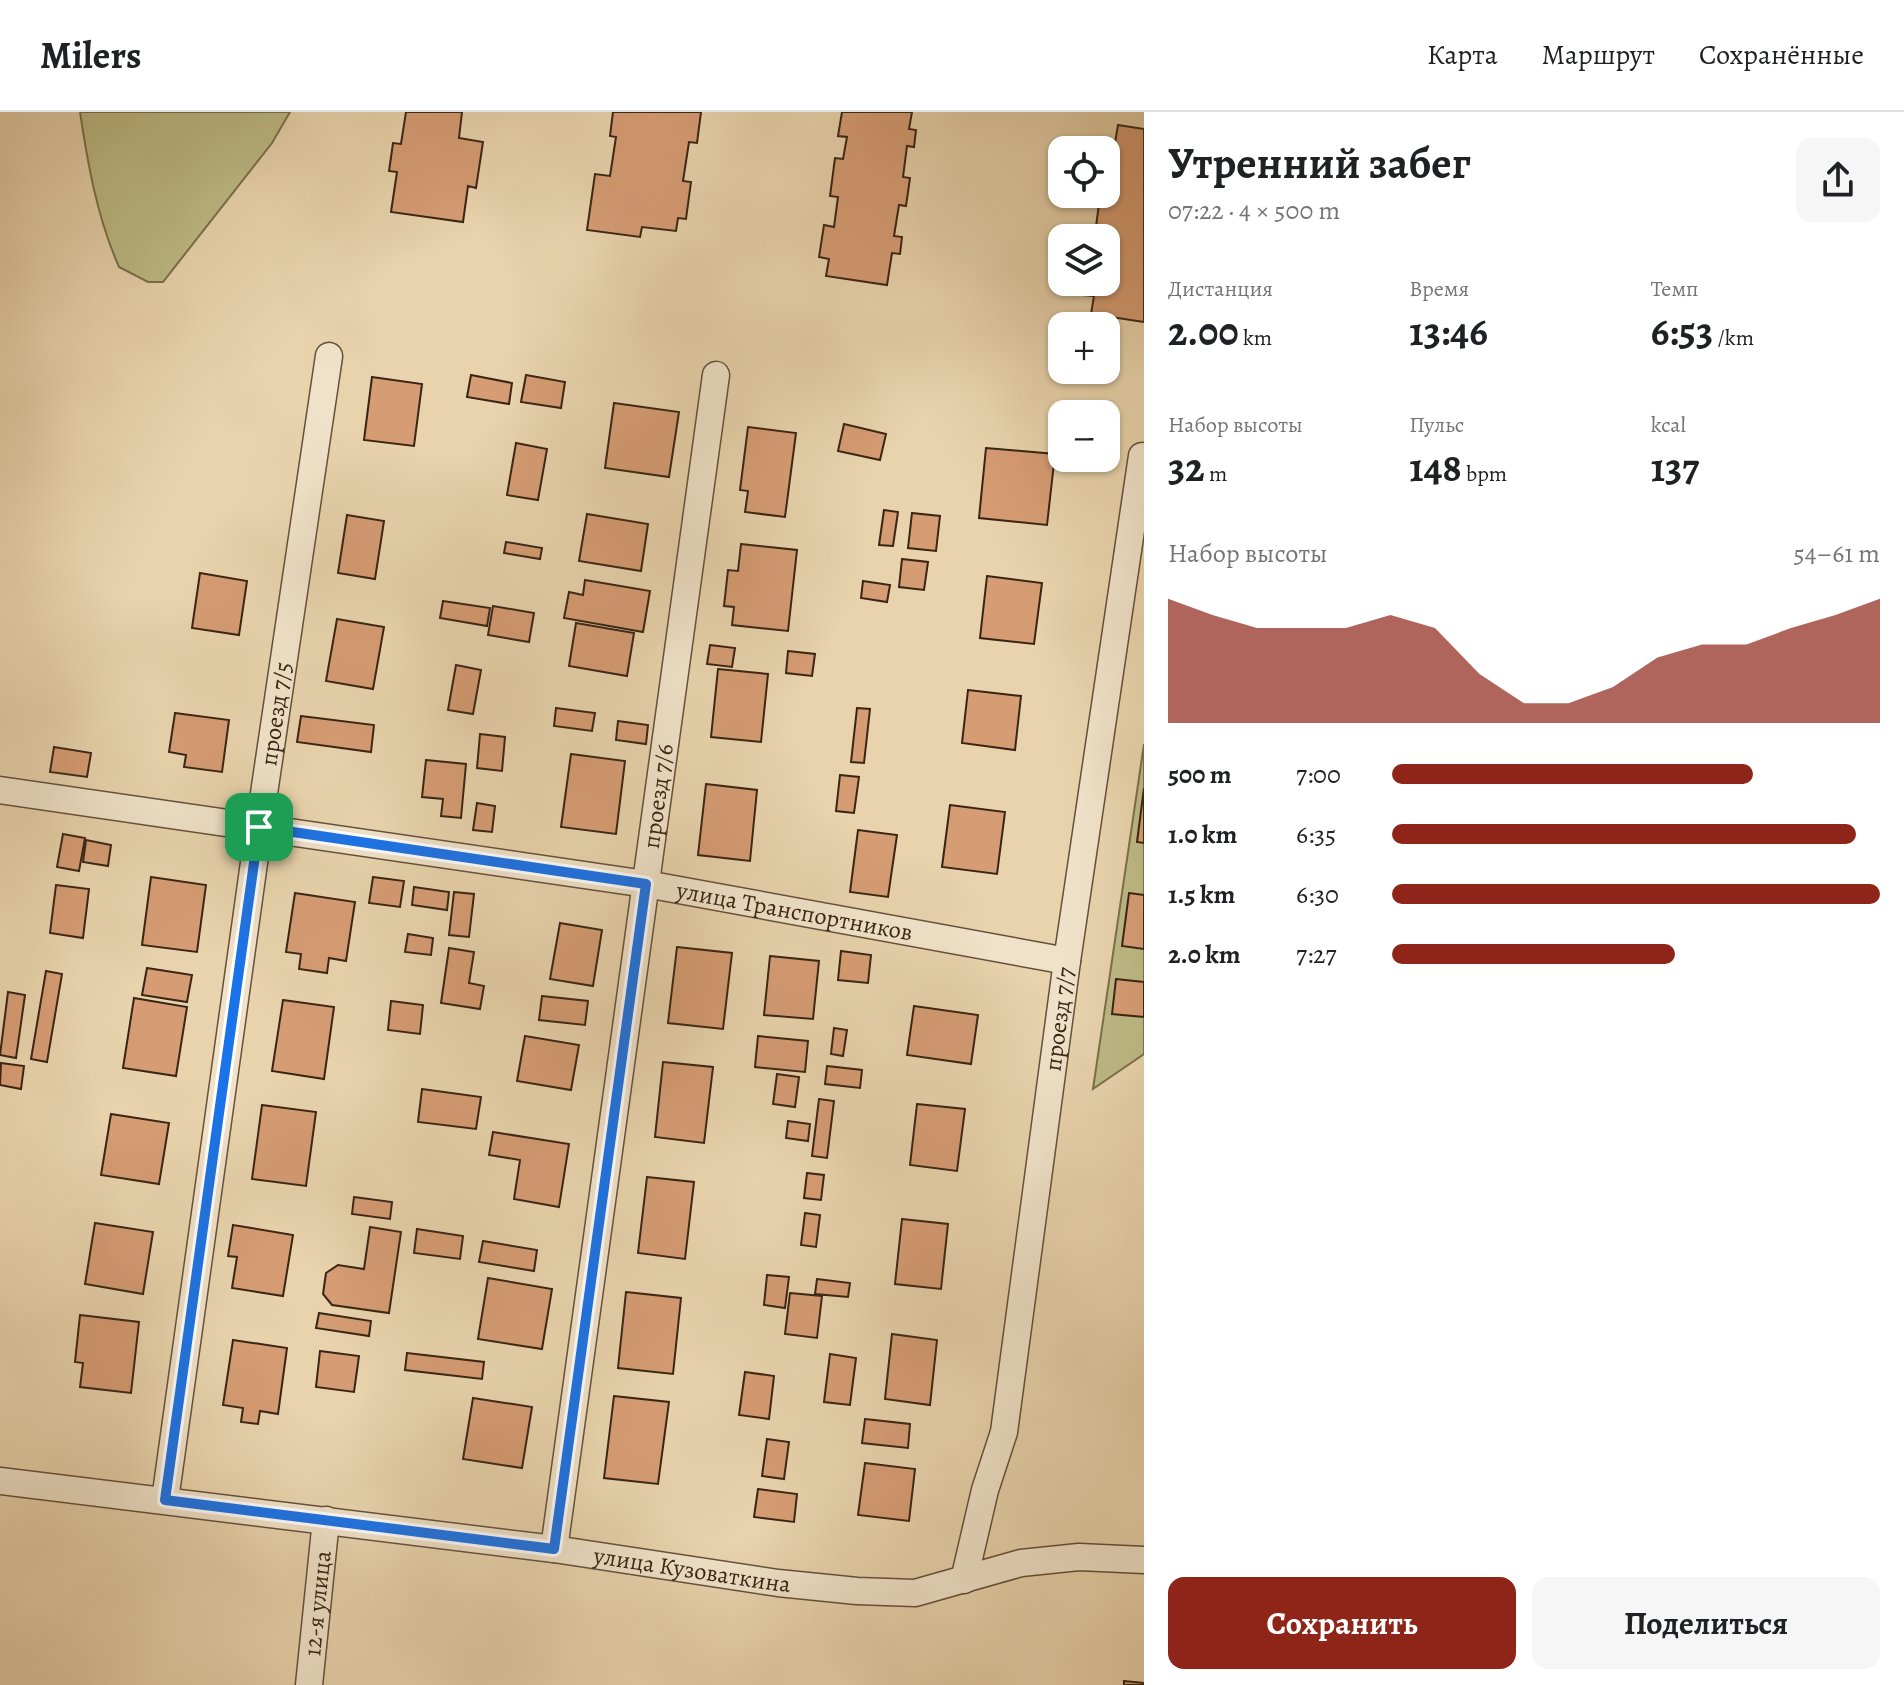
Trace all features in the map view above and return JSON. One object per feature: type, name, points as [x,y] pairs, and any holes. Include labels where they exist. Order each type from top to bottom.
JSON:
[{"type":"street","name":"проезд 7/5","points":[[165,1500],[259,827],[329,356]]},
{"type":"street","name":"проезд 7/6","points":[[554,1549],[716,375]]},
{"type":"street","name":"проезд 7/7","points":[[964,1580],[985,1490],[1004,1432],[1067,961],[1142,456]]},
{"type":"street","name":"улица Транспортников","points":[[0,790],[646,884],[1067,961]]},
{"type":"street","name":"улица Кузоваткина","points":[[0,1481],[554,1549],[778,1583],[857,1591],[915,1593],[1021,1563],[1079,1557],[1144,1560]]},
{"type":"street","name":"12-я улица","points":[[309,1685],[326,1520]]},
{"type":"shaded area","points":[[80,112],[290,112],[272,143],[163,282],[148,282],[119,267],[111,248],[94,191]]},
{"type":"shaded area","points":[[1144,744],[1144,1054],[1093,1089]]},
{"type":"building","points":[[406,112],[462,112],[459,138],[483,142],[476,188],[468,186],[463,222],[391,212],[397,172],[389,171],[393,143],[401,144]]},
{"type":"building","points":[[613,112],[701,112],[697,143],[689,142],[683,181],[691,182],[686,219],[678,218],[676,231],[642,227],[640,237],[587,230],[595,174],[610,176],[616,137],[610,136]]},
{"type":"building","points":[[842,112],[912,112],[909,129],[916,130],[914,147],[907,146],[903,177],[910,178],[906,206],[899,205],[894,236],[902,237],[900,254],[892,253],[887,285],[826,276],[829,259],[819,257],[824,225],[834,227],[838,197],[830,196],[835,158],[843,159],[847,137],[838,136]]},
{"type":"building","points":[[1118,125],[1144,129],[1144,322],[1120,318],[1120,312],[1091,312],[1094,296],[1120,296],[1120,224],[1096,224],[1098,208],[1120,208],[1120,136],[1116,136]]},
{"type":"building","points":[[471,375],[512,383],[509,404],[467,397]]},
{"type":"building","points":[[526,375],[565,382],[561,408],[521,402]]},
{"type":"building","points":[[372,377],[422,384],[414,446],[364,440]]},
{"type":"building","points":[[614,403],[679,412],[669,477],[605,468]]},
{"type":"building","points":[[844,424],[886,434],[880,460],[838,451]]},
{"type":"building","points":[[748,427],[796,433],[785,517],[745,512],[748,491],[740,490]]},
{"type":"building","points":[[516,443],[547,449],[538,500],[507,495]]},
{"type":"building","points":[[986,448],[1048,453],[1048,472],[1053,472],[1047,525],[979,518]]},
{"type":"building","points":[[884,510],[898,512],[893,546],[879,545]]},
{"type":"building","points":[[912,513],[940,516],[936,551],[908,548]]},
{"type":"building","points":[[587,514],[648,524],[641,571],[579,561]]},
{"type":"building","points":[[347,515],[384,521],[375,579],[338,573]]},
{"type":"building","points":[[506,542],[542,548],[540,559],[504,553]]},
{"type":"building","points":[[741,544],[797,550],[788,631],[732,625],[734,607],[724,606],[728,570],[738,571]]},
{"type":"building","points":[[902,559],[928,562],[924,590],[899,587]]},
{"type":"building","points":[[200,573],[247,581],[239,635],[192,628]]},
{"type":"building","points":[[987,576],[1042,583],[1034,644],[980,638]]},
{"type":"building","points":[[585,580],[650,591],[643,632],[564,618],[569,592],[583,595]]},
{"type":"building","points":[[863,581],[890,585],[887,602],[861,598]]},
{"type":"building","points":[[443,601],[490,608],[487,626],[440,618]]},
{"type":"building","points":[[493,606],[534,613],[529,642],[488,635]]},
{"type":"building","points":[[337,619],[384,627],[373,689],[326,681]]},
{"type":"building","points":[[576,623],[634,633],[627,676],[569,666]]},
{"type":"building","points":[[710,645],[735,648],[732,667],[707,664]]},
{"type":"building","points":[[788,651],[815,654],[812,676],[786,673]]},
{"type":"building","points":[[456,665],[481,670],[473,714],[448,710]]},
{"type":"building","points":[[718,669],[768,674],[761,742],[711,737]]},
{"type":"building","points":[[968,690],[1021,696],[1015,750],[962,743]]},
{"type":"building","points":[[556,708],[595,713],[592,731],[554,726]]},
{"type":"building","points":[[857,708],[870,709],[864,763],[851,762]]},
{"type":"building","points":[[175,713],[229,720],[222,772],[184,767],[186,755],[169,752]]},
{"type":"building","points":[[301,716],[374,725],[371,752],[297,742]]},
{"type":"building","points":[[618,721],[648,725],[646,744],[616,740]]},
{"type":"building","points":[[480,734],[505,737],[502,771],[477,768]]},
{"type":"building","points":[[54,747],[91,753],[87,777],[50,772]]},
{"type":"building","points":[[571,754],[625,761],[616,834],[561,827]]},
{"type":"building","points":[[426,760],[466,764],[461,818],[441,816],[443,799],[422,797]]},
{"type":"building","points":[[840,775],[859,777],[854,813],[836,811]]},
{"type":"building","points":[[706,784],[757,790],[750,861],[698,855]]},
{"type":"building","points":[[1144,788],[1144,843],[1137,842]]},
{"type":"building","points":[[477,803],[495,806],[492,832],[473,830]]},
{"type":"building","points":[[950,805],[1005,812],[997,874],[942,867]]},
{"type":"building","points":[[858,830],[897,835],[888,897],[850,892]]},
{"type":"building","points":[[63,834],[85,838],[79,871],[57,867]]},
{"type":"building","points":[[86,840],[111,845],[108,866],[83,862]]},
{"type":"building","points":[[151,877],[206,885],[197,952],[142,945]]},
{"type":"building","points":[[373,877],[404,881],[400,907],[369,903]]},
{"type":"building","points":[[56,885],[89,889],[83,938],[50,933]]},
{"type":"building","points":[[414,887],[449,892],[447,910],[412,905]]},
{"type":"building","points":[[454,892],[474,894],[469,937],[449,935]]},
{"type":"building","points":[[295,893],[355,902],[346,961],[329,958],[327,973],[299,969],[301,954],[286,952]]},
{"type":"building","points":[[1129,893],[1144,895],[1144,949],[1122,946]]},
{"type":"building","points":[[560,923],[602,930],[593,986],[550,979]]},
{"type":"building","points":[[408,934],[433,938],[431,955],[405,952]]},
{"type":"building","points":[[677,947],[732,953],[723,1029],[668,1023]]},
{"type":"building","points":[[449,948],[474,952],[469,983],[484,986],[480,1009],[441,1003]]},
{"type":"building","points":[[841,951],[871,955],[868,983],[838,980]]},
{"type":"building","points":[[770,956],[819,961],[813,1019],[764,1015]]},
{"type":"building","points":[[147,968],[192,975],[187,1002],[142,995]]},
{"type":"building","points":[[46,971],[62,974],[47,1062],[31,1059]]},
{"type":"building","points":[[1116,979],[1144,982],[1144,1017],[1112,1014]]},
{"type":"building","points":[[8,992],[25,995],[16,1058],[0,1055]]},
{"type":"building","points":[[542,996],[588,1001],[585,1025],[539,1020]]},
{"type":"building","points":[[134,998],[187,1007],[176,1076],[123,1068]]},
{"type":"building","points":[[283,1000],[334,1007],[324,1079],[272,1071]]},
{"type":"building","points":[[391,1001],[423,1005],[420,1034],[388,1030]]},
{"type":"building","points":[[914,1006],[978,1015],[971,1064],[907,1055]]},
{"type":"building","points":[[834,1028],[847,1030],[843,1056],[831,1054]]},
{"type":"building","points":[[525,1036],[579,1045],[571,1090],[517,1081]]},
{"type":"building","points":[[758,1036],[808,1041],[805,1072],[755,1067]]},
{"type":"building","points":[[663,1062],[713,1067],[704,1143],[655,1137]]},
{"type":"building","points":[[1,1063],[24,1066],[21,1089],[0,1085]]},
{"type":"building","points":[[827,1066],[862,1070],[860,1088],[825,1084]]},
{"type":"building","points":[[777,1074],[799,1077],[795,1107],[773,1104]]},
{"type":"building","points":[[422,1089],[481,1097],[476,1129],[418,1122]]},
{"type":"building","points":[[819,1099],[834,1101],[827,1158],[812,1156]]},
{"type":"building","points":[[917,1104],[965,1109],[957,1171],[910,1165]]},
{"type":"building","points":[[262,1105],[316,1112],[306,1186],[252,1179]]},
{"type":"building","points":[[111,1114],[169,1123],[159,1184],[101,1175]]},
{"type":"building","points":[[788,1121],[810,1124],[808,1141],[786,1138]]},
{"type":"building","points":[[493,1132],[569,1144],[559,1207],[514,1199],[520,1160],[489,1155]]},
{"type":"building","points":[[807,1173],[824,1175],[821,1200],[804,1198]]},
{"type":"building","points":[[647,1177],[694,1182],[685,1259],[638,1253]]},
{"type":"building","points":[[354,1197],[392,1202],[390,1219],[352,1214]]},
{"type":"building","points":[[805,1213],[820,1215],[816,1247],[801,1245]]},
{"type":"building","points":[[902,1219],[948,1224],[941,1289],[895,1284]]},
{"type":"building","points":[[95,1223],[153,1232],[143,1294],[85,1284]]},
{"type":"building","points":[[233,1225],[293,1235],[283,1296],[232,1288],[237,1257],[228,1256]]},
{"type":"building","points":[[370,1227],[401,1232],[389,1313],[332,1305],[323,1294],[326,1273],[338,1265],[364,1269]]},
{"type":"building","points":[[417,1229],[463,1236],[460,1259],[414,1253]]},
{"type":"building","points":[[483,1241],[537,1250],[534,1271],[479,1262]]},
{"type":"building","points":[[767,1275],[789,1277],[785,1308],[764,1305]]},
{"type":"building","points":[[488,1278],[552,1289],[542,1349],[478,1339]]},
{"type":"building","points":[[817,1279],[850,1283],[848,1297],[815,1294]]},
{"type":"building","points":[[626,1292],[681,1298],[673,1374],[618,1368]]},
{"type":"building","points":[[790,1293],[822,1296],[817,1338],[785,1334]]},
{"type":"building","points":[[319,1313],[371,1321],[369,1336],[316,1328]]},
{"type":"building","points":[[80,1315],[139,1322],[131,1393],[80,1387],[83,1363],[75,1362]]},
{"type":"building","points":[[892,1334],[937,1340],[930,1405],[885,1399]]},
{"type":"building","points":[[233,1340],[287,1348],[278,1414],[260,1411],[258,1424],[241,1422],[243,1408],[223,1405]]},
{"type":"building","points":[[320,1351],[359,1356],[354,1392],[316,1387]]},
{"type":"building","points":[[407,1353],[484,1362],[482,1379],[405,1370]]},
{"type":"building","points":[[830,1354],[856,1358],[850,1405],[824,1402]]},
{"type":"building","points":[[745,1372],[774,1376],[769,1419],[739,1415]]},
{"type":"building","points":[[614,1396],[669,1402],[658,1484],[604,1478]]},
{"type":"building","points":[[473,1398],[532,1407],[522,1468],[463,1459]]},
{"type":"building","points":[[865,1419],[910,1424],[908,1448],[862,1443]]},
{"type":"building","points":[[767,1439],[789,1442],[784,1479],[762,1476]]},
{"type":"building","points":[[865,1463],[915,1469],[909,1521],[858,1515]]},
{"type":"building","points":[[758,1489],[797,1494],[794,1522],[754,1517]]},
{"type":"building","points":[[1124,1681],[1144,1683],[1144,1685],[1124,1685]]},
{"type":"route","points":[[259,827],[646,884],[554,1549],[165,1500],[259,827]]}]
